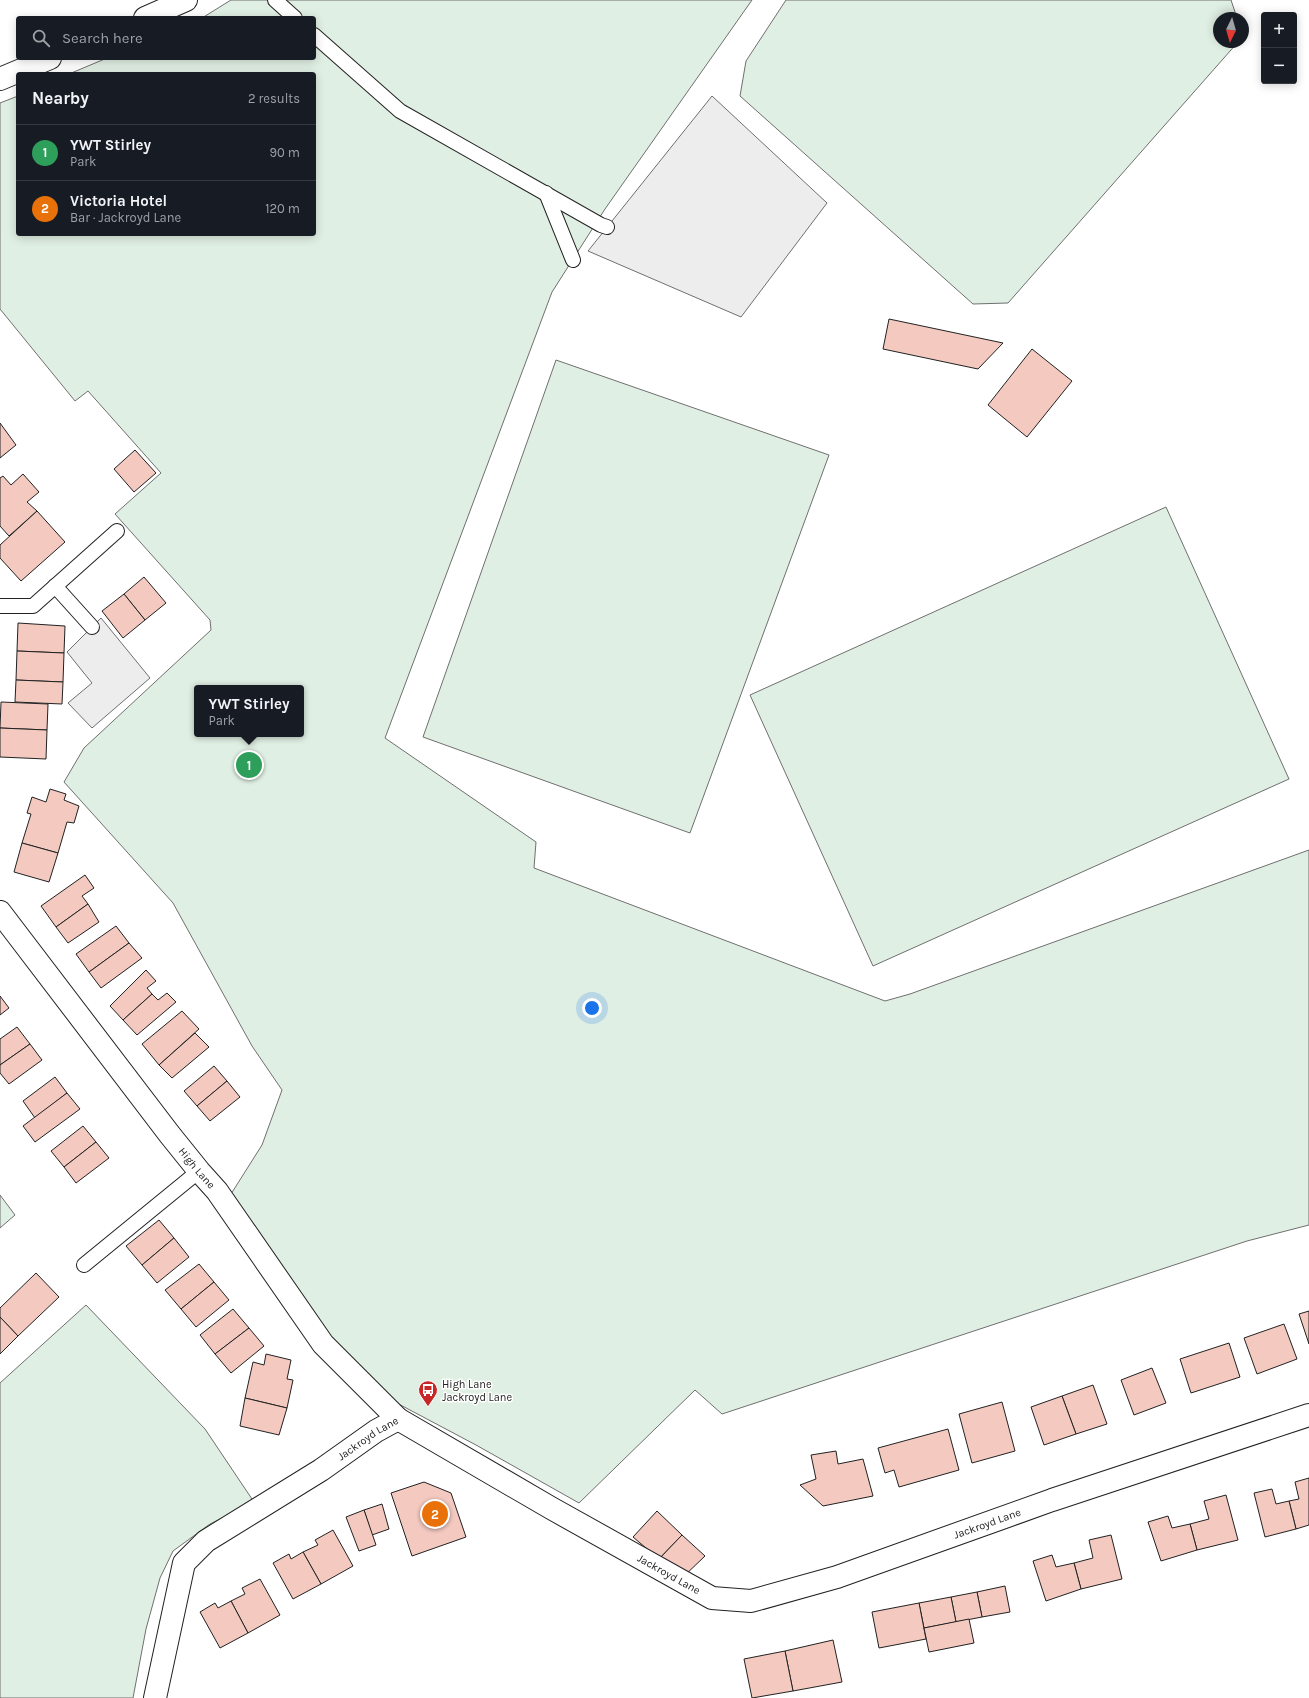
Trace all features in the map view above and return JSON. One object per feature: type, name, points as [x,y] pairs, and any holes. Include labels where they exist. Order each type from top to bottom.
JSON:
[{"type":"street","points":[[150,16],[186,0]]},
{"type":"street","points":[[17,72],[45,60]]},
{"type":"street","points":[[0,79],[16,72]]},
{"type":"street","name":"High Lane","points":[[0,912],[199,1171],[217,1191],[323,1344],[398,1419]]},
{"type":"street","name":"Jackroyd Lane","points":[[156,1698],[184,1563],[206,1541],[321,1470],[376,1431],[398,1419],[551,1508],[712,1598],[751,1601],[838,1577],[1052,1500],[1309,1415]]},
{"type":"lane","points":[[275,0],[293,16]]},
{"type":"lane","points":[[316,37],[400,111],[607,227]]},
{"type":"lane","points":[[546,194],[573,260]]},
{"type":"lane","points":[[0,606],[33,606],[117,531]]},
{"type":"lane","points":[[55,586],[92,627]]},
{"type":"lane","points":[[84,1265],[199,1171]]},
{"type":"green space","points":[[231,0],[752,0],[605,209],[552,292],[385,738],[536,842],[534,868],[885,1001],[910,994],[1309,850],[1309,1225],[1247,1241],[722,1414],[695,1390],[579,1503],[476,1445],[393,1401],[339,1348],[231,1194],[262,1145],[282,1090],[252,1046],[173,903],[64,782],[84,748],[211,630],[210,620],[115,514],[161,473],[88,391],[75,401],[0,309],[0,103],[16,97],[16,236],[316,236],[316,72],[74,72],[102,60],[316,60],[316,16],[205,16]]},
{"type":"green space","points":[[786,0],[1231,0],[1235,12],[1213,12],[1213,48],[1233,48],[1008,303],[973,304],[740,96],[746,61]]},
{"type":"green space","points":[[556,360],[829,455],[690,833],[423,737]]},
{"type":"green space","points":[[1166,507],[1289,779],[873,966],[750,695]]},
{"type":"green space","points":[[0,1195],[15,1215],[0,1228]]},
{"type":"green space","points":[[86,1305],[205,1429],[254,1502],[210,1524],[173,1551],[160,1578],[146,1629],[133,1698],[0,1698],[0,1383]]},
{"type":"shaded area","points":[[712,96],[827,203],[741,317],[588,251]]},
{"type":"shaded area","points":[[101,618],[150,678],[92,728],[68,703],[92,683],[67,652]]},
{"type":"building","points":[[889,319],[1003,343],[978,369],[883,349]]},
{"type":"building","points":[[1032,349],[1072,381],[1027,437],[988,405]]},
{"type":"building","points":[[0,423],[16,445],[0,458]]},
{"type":"building","points":[[135,450],[156,473],[134,492],[114,469]]},
{"type":"building","points":[[23,474],[39,492],[27,502],[37,511],[9,536],[0,526],[0,478],[3,476],[11,485]]},
{"type":"building","points":[[37,511],[65,542],[21,581],[0,558],[0,545]]},
{"type":"building","points":[[144,577],[166,603],[145,620],[124,594]]},
{"type":"building","points":[[124,594],[145,620],[123,638],[102,611]]},
{"type":"building","points":[[18,623],[65,626],[64,653],[17,651]]},
{"type":"building","points":[[17,651],[64,653],[63,682],[16,680]]},
{"type":"building","points":[[16,680],[63,682],[62,704],[15,702]]},
{"type":"building","points":[[1,702],[48,704],[47,730],[0,728]]},
{"type":"building","points":[[0,728],[47,730],[46,759],[0,757]]},
{"type":"building","points":[[50,789],[66,794],[64,800],[79,806],[74,823],[67,822],[58,853],[22,843],[31,814],[27,813],[32,797],[46,802]]},
{"type":"building","points":[[22,843],[58,853],[49,882],[14,872]]},
{"type":"building","points":[[85,875],[94,888],[82,896],[88,904],[56,927],[41,906]]},
{"type":"building","points":[[88,904],[99,922],[68,943],[56,927]]},
{"type":"building","points":[[116,926],[129,943],[89,972],[76,954]]},
{"type":"building","points":[[129,943],[142,958],[101,988],[89,972]]},
{"type":"building","points":[[146,970],[156,981],[147,988],[152,994],[123,1020],[110,1006]]},
{"type":"building","points":[[167,993],[176,1002],[137,1035],[123,1020],[152,994],[158,1000]]},
{"type":"building","points":[[0,996],[9,1008],[0,1015]]},
{"type":"building","points":[[182,1011],[199,1029],[159,1065],[142,1044]]},
{"type":"building","points":[[17,1027],[30,1044],[0,1065],[0,1039]]},
{"type":"building","points":[[195,1033],[209,1047],[172,1078],[159,1065]]},
{"type":"building","points":[[30,1044],[42,1060],[9,1084],[0,1073],[0,1065]]},
{"type":"building","points":[[214,1066],[227,1081],[197,1106],[184,1091]]},
{"type":"building","points":[[55,1077],[67,1093],[35,1118],[23,1101]]},
{"type":"building","points":[[227,1081],[240,1097],[210,1121],[197,1106]]},
{"type":"building","points":[[67,1093],[80,1109],[35,1142],[23,1126]]},
{"type":"building","points":[[83,1126],[96,1142],[64,1167],[51,1151]]},
{"type":"building","points":[[96,1142],[109,1158],[76,1183],[64,1167]]},
{"type":"building","points":[[159,1220],[174,1238],[142,1265],[126,1246]]},
{"type":"building","points":[[174,1238],[189,1257],[157,1283],[142,1265]]},
{"type":"building","points":[[199,1264],[214,1282],[181,1309],[165,1290]]},
{"type":"building","points":[[36,1273],[59,1297],[18,1336],[0,1317],[0,1308]]},
{"type":"building","points":[[214,1282],[229,1300],[196,1327],[181,1309]]},
{"type":"building","points":[[233,1309],[249,1328],[215,1354],[200,1335]]},
{"type":"building","points":[[1309,1311],[1309,1344],[1299,1314]]},
{"type":"building","points":[[0,1317],[18,1336],[0,1354]]},
{"type":"building","points":[[1284,1324],[1297,1359],[1257,1374],[1244,1338]]},
{"type":"building","points":[[249,1328],[264,1346],[231,1373],[215,1354]]},
{"type":"building","points":[[1229,1343],[1240,1377],[1191,1393],[1180,1359]]},
{"type":"building","points":[[266,1354],[291,1360],[287,1379],[293,1380],[287,1408],[245,1398],[253,1362],[264,1365]]},
{"type":"building","points":[[1152,1368],[1166,1403],[1134,1415],[1121,1380]]},
{"type":"building","points":[[1093,1385],[1107,1424],[1076,1434],[1062,1396]]},
{"type":"building","points":[[1062,1396],[1076,1434],[1044,1445],[1031,1407]]},
{"type":"building","points":[[245,1398],[287,1408],[279,1435],[240,1426]]},
{"type":"building","points":[[1002,1402],[1015,1451],[972,1463],[959,1414]]},
{"type":"building","points":[[948,1429],[959,1470],[899,1487],[894,1470],[885,1473],[878,1448]]},
{"type":"building","points":[[836,1451],[838,1464],[863,1459],[873,1496],[823,1506],[800,1485],[816,1479],[811,1455]]},
{"type":"building","points":[[1309,1478],[1309,1525],[1296,1529],[1289,1501],[1299,1499],[1295,1482]]},
{"type":"building","points":[[424,1482],[451,1493],[466,1537],[412,1556],[391,1493]]},
{"type":"building","points":[[1272,1489],[1276,1504],[1289,1501],[1296,1529],[1265,1537],[1254,1493]]},
{"type":"building","points":[[1226,1495],[1238,1540],[1197,1550],[1190,1524],[1209,1519],[1204,1501]]},
{"type":"building","points":[[382,1504],[389,1529],[372,1535],[364,1510]]},
{"type":"building","points":[[364,1510],[376,1545],[359,1551],[346,1517]]},
{"type":"building","points":[[657,1511],[682,1535],[659,1559],[633,1537]]},
{"type":"building","points":[[1168,1516],[1172,1528],[1190,1524],[1197,1550],[1161,1561],[1148,1522]]},
{"type":"building","points":[[333,1530],[353,1566],[321,1584],[303,1552],[318,1545],[315,1540]]},
{"type":"building","points":[[682,1535],[705,1556],[682,1578],[659,1559]]},
{"type":"building","points":[[1111,1535],[1122,1579],[1081,1589],[1074,1563],[1093,1558],[1089,1540]]},
{"type":"building","points":[[303,1552],[321,1584],[293,1599],[273,1563],[289,1554],[291,1559]]},
{"type":"building","points":[[1052,1555],[1056,1567],[1074,1563],[1081,1589],[1046,1601],[1033,1561]]},
{"type":"building","points":[[260,1579],[280,1615],[248,1633],[231,1601],[245,1594],[242,1588]]},
{"type":"building","points":[[1005,1586],[1010,1612],[982,1617],[977,1592]]},
{"type":"building","points":[[977,1592],[982,1617],[956,1622],[951,1597]]},
{"type":"building","points":[[951,1597],[956,1622],[924,1628],[919,1603]]},
{"type":"building","points":[[231,1601],[248,1633],[220,1648],[200,1612],[215,1603],[218,1608]]},
{"type":"building","points":[[919,1603],[926,1639],[879,1648],[872,1612]]},
{"type":"building","points":[[969,1619],[974,1643],[929,1652],[924,1628]]},
{"type":"building","points":[[833,1640],[842,1682],[793,1691],[785,1651]]},
{"type":"building","points":[[785,1651],[793,1691],[752,1698],[744,1659]]},
{"type":"place","name":"YWT Stirley","points":[[249,765]]},
{"type":"place","name":"High Lane Jackroyd Lane","points":[[428,1407]]},
{"type":"place","name":"Victoria Hotel","points":[[435,1514]]}]
